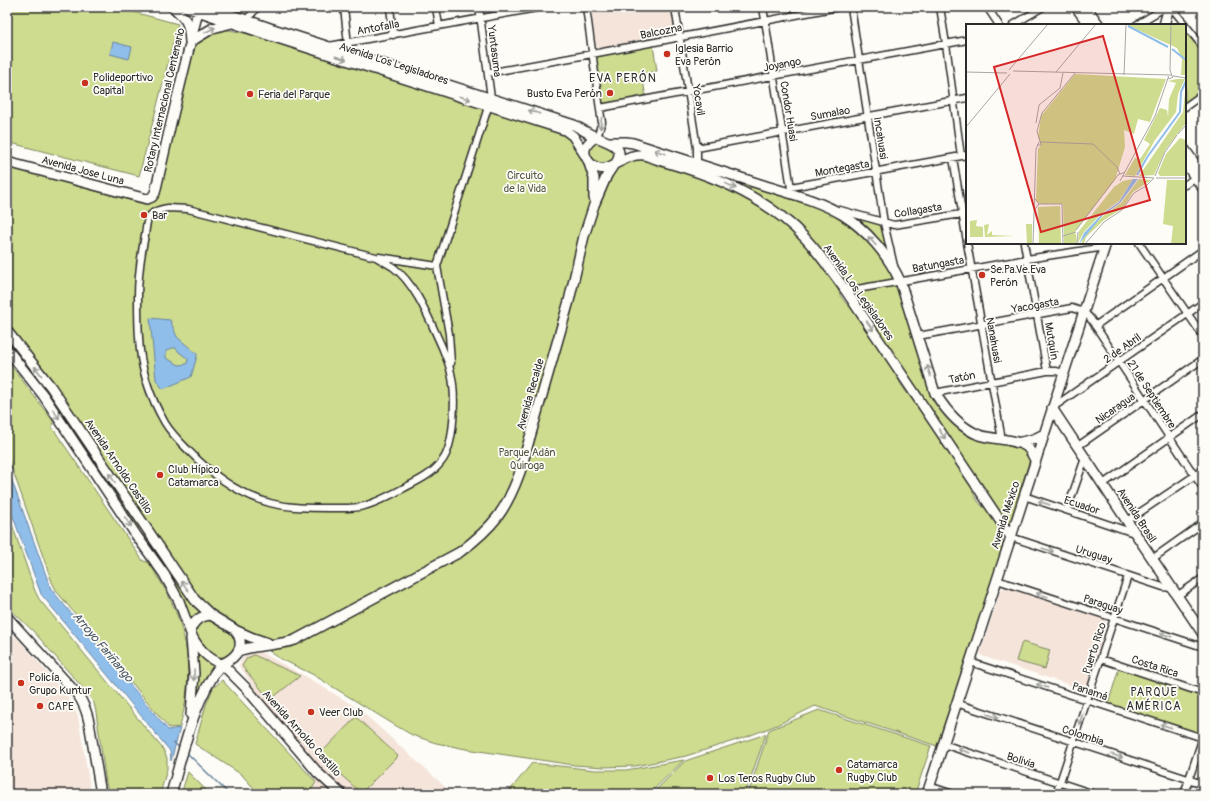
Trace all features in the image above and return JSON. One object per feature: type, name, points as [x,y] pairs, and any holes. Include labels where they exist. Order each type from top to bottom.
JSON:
[{"type":"main road","points":[[173,7],[189,27],[190,42],[213,28],[232,23]]},
{"type":"main road","name":"Avenida Los Legisladores","points":[[186,7],[198,9],[232,23],[245,23],[328,46],[348,47],[565,130],[573,136],[587,159]]},
{"type":"main road","name":"Avenida Los Legisladores","points":[[208,7],[312,49],[574,126],[597,137]]},
{"type":"main road","points":[[1076,7],[1088,24]]},
{"type":"main road","points":[[1086,7],[1098,24]]},
{"type":"main road","points":[[1164,24],[1169,7]]},
{"type":"main road","name":"Rotary Internacional Centenario","points":[[152,197],[155,193],[198,9]]},
{"type":"main road","points":[[597,137],[610,142],[618,150],[619,156],[614,165],[608,168],[593,166],[587,159],[586,146],[590,141],[597,137]]},
{"type":"main road","name":"Avenida Los Legisladores","points":[[610,142],[633,143],[696,167],[750,196],[786,220],[820,256],[846,291],[1011,537]]},
{"type":"main road","points":[[1186,152],[1201,174],[1203,188]]},
{"type":"main road","name":"Avenida Los Legisladores","points":[[614,165],[626,158],[644,155],[792,191],[827,206],[843,215],[875,243],[896,272],[918,336],[935,393],[944,407],[960,424],[980,435],[1017,443],[1026,447],[1036,460]]},
{"type":"main road","name":"Avenida Recalde","points":[[587,159],[594,178],[594,205]]},
{"type":"main road","name":"Avenida Jose Luna","points":[[7,162],[147,199],[152,197]]},
{"type":"main road","points":[[1186,164],[1201,174]]},
{"type":"main road","name":"Avenida Recalde","points":[[236,654],[248,647],[286,643],[295,640],[460,552],[479,538],[494,523],[505,506],[520,472],[569,301],[584,236],[594,205],[607,175],[614,165]]},
{"type":"main road","name":"Avenida México","points":[[928,790],[1105,245]]},
{"type":"main road","name":"Avenida Arnoldo Castillo","points":[[7,331],[51,387],[195,600],[211,615]]},
{"type":"main road","name":"Avenida Arnoldo Castillo","points":[[7,349],[47,401],[136,535],[164,574],[179,601],[190,633]]},
{"type":"main road","name":"Avenida Brasil","points":[[1052,408],[1203,634]]},
{"type":"main road","name":"Avenida Los Legisladores","points":[[1017,443],[1034,439],[1044,434]]},
{"type":"main road","points":[[171,794],[190,725],[208,684],[222,664],[236,654],[240,641],[239,636],[234,629],[211,615],[199,617],[192,625],[190,633],[194,673],[190,725]]},
{"type":"main road","points":[[7,617],[78,696],[84,705],[88,713],[101,794]]},
{"type":"main road","name":"Avenida Recalde","points":[[234,629],[253,638],[271,644]]},
{"type":"main road","points":[[190,633],[208,656],[222,664]]},
{"type":"main road","name":"Avenida Arnoldo Castillo","points":[[236,654],[234,667],[246,688]]},
{"type":"main road","name":"Avenida Arnoldo Castillo","points":[[222,664],[246,688],[318,773],[341,794]]},
{"type":"street","points":[[245,23],[258,7]]},
{"type":"street","points":[[344,7],[348,47]]},
{"type":"street","points":[[390,7],[393,35]]},
{"type":"street","points":[[436,7],[439,26]]},
{"type":"street","name":"Yuntasuma","points":[[479,7],[488,73],[490,102]]},
{"type":"street","name":"Antofalla","points":[[348,47],[393,35],[542,7]]},
{"type":"street","points":[[586,7],[602,122],[597,137]]},
{"type":"street","name":"Yocavil","points":[[675,7],[697,148],[696,167]]},
{"type":"street","name":"Condor Huasi","points":[[763,7],[792,191]]},
{"type":"street","name":"Balcozna","points":[[488,73],[838,7]]},
{"type":"street","name":"Incahuasi","points":[[851,7],[884,223],[896,272]]},
{"type":"street","points":[[940,7],[964,156]]},
{"type":"street","points":[[987,7],[998,24]]},
{"type":"street","points":[[1015,24],[1043,7]]},
{"type":"street","points":[[1138,24],[1169,7],[1183,24]]},
{"type":"street","points":[[1186,27],[1203,47]]},
{"type":"street","name":"Joyango","points":[[600,108],[966,40]]},
{"type":"street","points":[[312,49],[328,46]]},
{"type":"street","points":[[1186,106],[1203,94]]},
{"type":"street","name":"Sumalao","points":[[697,148],[966,98]]},
{"type":"street","points":[[437,266],[376,257],[188,210],[168,208],[158,210],[148,219],[142,250],[138,292],[138,338],[144,375],[153,399],[166,424],[200,462],[220,479],[256,498],[271,503],[308,508],[356,507],[377,501],[399,491],[433,472],[446,455],[453,420],[454,398],[448,334],[437,266],[490,102]]},
{"type":"street","name":"Montegasta","points":[[792,191],[876,172],[964,156]]},
{"type":"street","name":"Nanahuasi","points":[[953,158],[965,213],[966,228]]},
{"type":"street","points":[[1186,184],[1201,174]]},
{"type":"street","name":"Collagasta","points":[[827,206],[894,225],[965,213]]},
{"type":"street","name":"Nanahuasi","points":[[967,244],[1002,440]]},
{"type":"street","name":"Mutquín","points":[[1024,244],[1047,371]]},
{"type":"street","points":[[1140,244],[1203,336]]},
{"type":"street","name":"Batungasta","points":[[846,291],[1105,245]]},
{"type":"street","points":[[1095,326],[1203,250]]},
{"type":"street","points":[[376,257],[393,267],[415,293],[434,327],[452,374]]},
{"type":"street","name":"2 de Abril","points":[[1052,408],[1203,303]]},
{"type":"street","name":"Yacogasta","points":[[918,336],[1072,308],[1084,312]]},
{"type":"street","name":"21 de Septiembre","points":[[1084,312],[1120,362],[1203,488]]},
{"type":"street","name":"Nicaragua","points":[[1078,446],[1203,359]]},
{"type":"street","name":"Tatón","points":[[935,393],[1047,371],[1056,370],[1064,373]]},
{"type":"street","points":[[1102,484],[1203,414]]},
{"type":"street","points":[[1067,510],[1085,458]]},
{"type":"street","points":[[1127,521],[1203,470]]},
{"type":"street","name":"Ecuador","points":[[1024,496],[1134,532]]},
{"type":"street","points":[[1152,559],[1203,523]]},
{"type":"street","name":"Uruguay","points":[[1011,537],[1128,576],[1171,588]]},
{"type":"street","name":"Puerto Rico","points":[[1056,794],[1128,576]]},
{"type":"street","points":[[1177,596],[1203,578]]},
{"type":"street","name":"Paraguay","points":[[997,580],[1203,647]]},
{"type":"street","name":"Costa Rica","points":[[1101,659],[1203,693]]},
{"type":"street","name":"Panamá","points":[[970,662],[1203,738]]},
{"type":"street","name":"Colombia","points":[[956,704],[1203,784]]},
{"type":"street","points":[[1184,794],[1203,738]]},
{"type":"street","name":"Bolivia","points":[[943,744],[1094,794]]},
{"type":"street","points":[[928,790],[953,794]]},
{"type":"shaded area","points":[[591,7],[671,7],[674,30],[672,34],[599,48],[596,46]]},
{"type":"shaded area","points":[[1005,587],[1105,620],[1107,624],[1087,687],[1082,689],[982,656],[980,653],[1001,590]]},
{"type":"shaded area","name":"CAPE","points":[[7,631],[20,641],[68,697],[78,716],[91,794],[7,794]]},
{"type":"shaded area","points":[[250,652],[260,652],[305,676],[359,709],[453,794],[309,794],[316,782],[239,665],[244,656]]},
{"type":"green space","name":"Polideportivo Capital","points":[[7,7],[115,7],[178,24],[139,176],[7,142]]},
{"type":"green space","name":"Parque Adán Quiroga","points":[[221,29],[258,35],[561,132],[576,149],[587,169],[611,175],[627,162],[643,160],[685,172],[732,190],[761,206],[788,226],[802,239],[837,284],[842,299],[854,309],[896,373],[904,388],[922,411],[971,484],[978,501],[992,515],[1001,532],[1003,546],[937,746],[815,706],[777,725],[746,737],[686,756],[635,766],[604,767],[574,765],[466,749],[436,743],[412,735],[312,674],[279,658],[204,605],[53,385],[7,325],[7,167],[144,204],[154,200],[160,192],[192,54],[200,41]]},
{"type":"green space","points":[[1186,32],[1203,54],[1203,90],[1186,102]]},
{"type":"green space","points":[[653,45],[657,71],[642,74],[646,98],[604,105],[602,101],[596,63],[597,57]]},
{"type":"green space","points":[[598,142],[605,143],[615,152],[614,159],[608,164],[596,163],[590,157],[590,149]]},
{"type":"green space","points":[[702,169],[781,194],[825,210],[853,226],[873,246],[898,286],[941,408],[992,442],[1025,450],[1030,459],[1010,523],[1008,525],[1006,525],[806,235]]},
{"type":"green space","points":[[850,216],[879,225],[881,227],[890,258]]},
{"type":"green space","points":[[7,336],[42,381],[142,526],[138,529],[51,402],[7,344]]},
{"type":"green space","points":[[7,360],[53,421],[52,427],[143,561],[148,562],[168,594],[181,626],[187,660],[188,678],[180,727],[169,728],[57,592],[52,582],[7,454]]},
{"type":"green space","points":[[7,510],[39,599],[163,749],[167,758],[167,769],[160,794],[109,794],[94,703],[88,694],[34,632],[7,606]]},
{"type":"green space","points":[[146,533],[201,612],[191,621],[159,562],[142,536]]},
{"type":"green space","points":[[210,619],[229,630],[235,638],[236,642],[234,650],[228,656],[216,656],[202,645],[196,637],[195,631],[198,622]]},
{"type":"green space","points":[[1022,642],[1050,650],[1045,669],[1016,661]]},
{"type":"green space","points":[[196,648],[216,666],[196,703]]},
{"type":"green space","points":[[254,655],[300,676],[270,700],[242,666],[247,658]]},
{"type":"green space","points":[[1119,668],[1203,696],[1202,731],[1197,733],[1108,704]]},
{"type":"green space","points":[[222,680],[316,782],[309,794],[259,794],[242,775],[195,744],[206,705],[213,688]]},
{"type":"green space","name":"Catamarca Rugby Club","points":[[819,710],[931,746],[915,794],[748,794],[769,730]]},
{"type":"green space","points":[[356,717],[398,756],[361,793],[319,755]]},
{"type":"green space","name":"Los Teros Rugby Club","points":[[766,734],[745,794],[652,794],[685,761]]},
{"type":"green space","points":[[684,760],[649,794],[507,794],[532,763],[595,770],[626,770]]},
{"type":"green space","points":[[188,772],[210,794],[181,794]]},
{"type":"water","points":[[113,42],[132,47],[129,59],[110,54]]},
{"type":"water","points":[[150,318],[170,320],[177,337],[197,354],[191,377],[163,389],[156,380]],"holes":[[[176,348],[188,359],[187,364],[179,365],[166,358],[166,351]]]},
{"type":"water","points":[[7,467],[51,589],[168,730],[180,728],[171,761],[170,751],[41,594],[7,500]]},
{"type":"waterway","name":"Arroyo Fariñango","points":[[174,743],[180,748]]},
{"type":"waterway","name":"Arroyo Fariñango","points":[[187,753],[229,794]]},
{"type":"place","name":"Iglesia Barrio Eva Perón","points":[[667,54]]},
{"type":"place","name":"Polideportivo Capital","points":[[85,83]]},
{"type":"place","name":"Busto Eva Perón","points":[[610,93]]},
{"type":"place","name":"Feria del Parque","points":[[250,94]]},
{"type":"place","name":"Bar","points":[[144,215]]},
{"type":"place","name":"Se.Pa.Ve.Eva Perón","points":[[982,275]]},
{"type":"place","name":"Club Hípico Catamarca","points":[[160,475]]},
{"type":"place","name":"Policía. Grupo Kuntur","points":[[21,683]]},
{"type":"place","name":"CAPE","points":[[40,706]]},
{"type":"place","name":"Veer Club","points":[[311,712]]},
{"type":"place","name":"Catamarca Rugby Club","points":[[839,770]]},
{"type":"place","name":"Los Teros Rugby Club","points":[[710,778]]},
{"type":"district","name":"EVA PERÓN","points":[[623,78]]},
{"type":"district","name":"PARQUE AMÉRICA","points":[[1154,699]]},
{"type":"park label","name":"Circuito de la Vida","points":[[525,181]]}]
